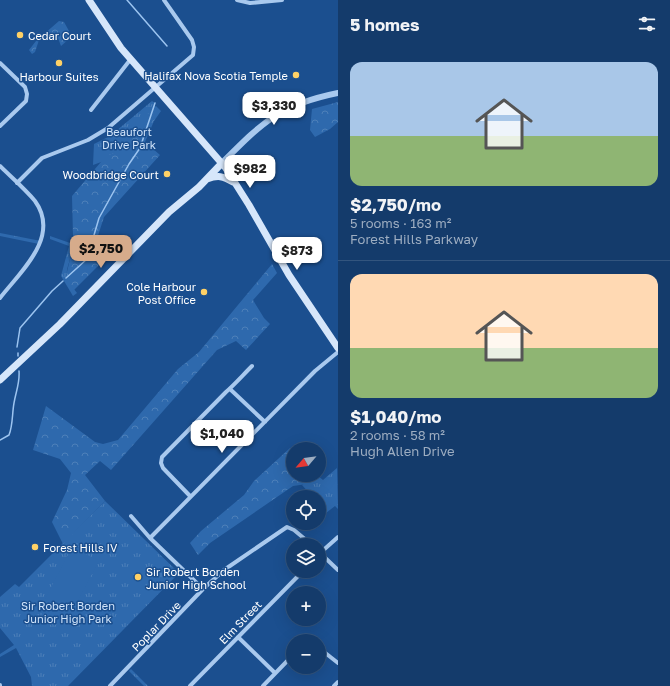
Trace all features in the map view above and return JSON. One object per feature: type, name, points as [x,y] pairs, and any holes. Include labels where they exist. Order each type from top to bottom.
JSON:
[{"type":"main road","points":[[89,0],[113,38],[130,60],[222,163],[289,275],[338,348]]},
{"type":"main road","points":[[0,380],[60,324],[168,212],[222,163]]},
{"type":"main road","points":[[205,180],[217,176],[223,176],[235,183]]},
{"type":"street","points":[[17,183],[42,158],[89,140],[104,132],[191,57],[194,50],[192,40],[164,0]]},
{"type":"street","points":[[237,0],[250,3],[282,0]]},
{"type":"street","points":[[91,110],[130,60]]},
{"type":"street","points":[[0,63],[25,88],[28,94],[26,100],[0,126]]},
{"type":"street","points":[[222,163],[257,127],[280,111],[299,103],[338,93]]},
{"type":"street","points":[[0,166],[35,201],[39,209],[43,228],[43,237],[35,253],[0,298]]},
{"type":"street","points":[[150,538],[315,371],[338,352]]},
{"type":"street","points":[[190,496],[163,468],[161,459],[227,391],[231,390],[233,385],[252,366]]},
{"type":"street","points":[[231,390],[265,422]]},
{"type":"street","points":[[131,516],[150,538],[203,589]]},
{"type":"street","name":"Poplar Drive","points":[[110,686],[203,589],[227,567],[284,528],[293,528],[304,538]]},
{"type":"street","points":[[326,548],[338,537]]},
{"type":"street","points":[[326,559],[338,570]]},
{"type":"street","name":"Elm Street","points":[[190,686],[296,578]]},
{"type":"street","points":[[238,637],[275,674]]},
{"type":"street","points":[[326,654],[338,663]]},
{"type":"street","points":[[263,686],[286,662]]},
{"type":"street","points":[[334,686],[338,682]]},
{"type":"green space","points":[[59,21],[64,22],[69,31],[70,38],[61,46],[58,38],[50,35],[39,40],[35,52],[32,54],[29,50],[36,41]]},
{"type":"green space","name":"Beaufort Drive Park","points":[[152,101],[155,103],[155,108],[140,148],[93,165],[94,144],[110,136]]},
{"type":"green space","points":[[338,102],[338,122],[330,129],[315,137],[310,130],[312,109]]},
{"type":"green space","points":[[156,106],[161,111],[154,121],[145,142],[160,155],[104,217],[95,245],[102,250],[119,239],[123,241],[74,290],[67,281],[66,276],[72,251],[70,243],[73,236],[72,196],[106,156],[122,150],[149,112]]},
{"type":"green space","points":[[0,233],[41,241],[39,244],[0,236]]},
{"type":"green space","points":[[50,236],[70,243],[72,247],[67,275],[68,280],[77,293],[73,296],[61,276],[69,246],[50,239]]},
{"type":"green space","points":[[272,264],[277,273],[253,300],[264,318],[270,324],[246,350],[236,341],[217,350],[111,470],[100,461],[85,475],[105,501],[63,544],[52,522],[67,490],[71,473],[60,459],[33,450],[46,406],[95,442],[103,444],[118,440],[178,369],[199,352]]},
{"type":"green space","points":[[286,452],[286,482],[310,482],[307,484],[293,486],[286,490],[210,543],[198,555],[190,543],[201,531],[244,495],[254,481]]},
{"type":"green space","points":[[337,468],[338,509],[335,506],[326,513],[326,490],[307,490],[302,485],[307,482],[326,482],[326,477]]},
{"type":"green space","name":"Sir Robert Borden Junior High Park","points":[[105,501],[179,573],[68,686],[32,686],[31,677],[16,648],[0,657],[0,654],[14,645],[0,628],[0,597],[15,584],[19,587]]},
{"type":"green space","points":[[109,535],[117,542],[107,554],[99,546]]},
{"type":"green space","points":[[72,547],[99,561],[69,617],[43,603]]},
{"type":"green space","points":[[131,669],[148,686],[144,686],[129,671]]},
{"type":"waterway","points":[[127,0],[167,46]]},
{"type":"waterway","points":[[66,278],[87,259],[99,218],[129,164],[140,148],[155,103]]},
{"type":"waterway","points":[[17,347],[20,328],[52,291],[63,281]]},
{"type":"waterway","points":[[0,440],[9,435],[19,371]]},
{"type":"place","name":"Cedar Court","points":[[20,35]]},
{"type":"place","name":"Harbour Suites","points":[[59,63]]},
{"type":"place","name":"Halifax Nova Scotia Temple","points":[[296,75]]},
{"type":"place","name":"Woodbridge Court","points":[[167,174]]},
{"type":"place","name":"Cole Harbour Post Office","points":[[204,292]]},
{"type":"place","name":"Forest Hills IV","points":[[35,547]]},
{"type":"place","name":"Sir Robert Borden Junior High School","points":[[138,577]]}]
